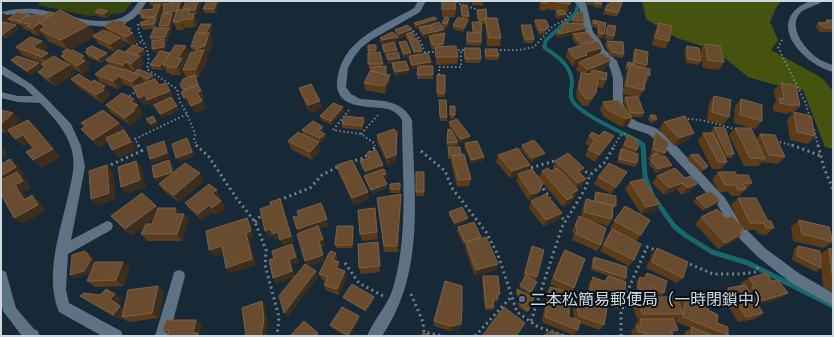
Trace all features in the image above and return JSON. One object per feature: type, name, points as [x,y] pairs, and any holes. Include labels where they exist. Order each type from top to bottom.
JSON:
[{"type":"street","points":[[1,14],[26,8],[38,9],[100,24],[118,22],[130,17],[143,1]]},
{"type":"street","points":[[374,336],[383,323],[394,301],[400,284],[407,253],[409,228],[407,120],[405,113],[397,108],[387,105],[359,102],[348,98],[341,87],[345,62],[357,46],[417,10],[422,1]]},
{"type":"street","points":[[819,1],[814,2],[796,12],[793,17],[793,33],[801,48],[812,58],[833,69]]},
{"type":"street","points":[[578,4],[589,33],[597,42],[602,51],[612,61],[618,78],[618,104],[625,119],[634,125],[652,131],[666,142],[721,201],[737,228],[762,253],[794,278],[833,300]]},
{"type":"street","points":[[3,72],[28,86],[43,100],[67,127],[76,146],[80,167],[62,251],[59,290],[64,307],[114,336]]},
{"type":"street","points":[[1,95],[18,99],[43,100]]},
{"type":"street","points":[[62,251],[107,226]]},
{"type":"street","points":[[1,276],[10,311],[29,334],[33,336]]},
{"type":"street","points":[[162,336],[179,276]]},
{"type":"path","points":[[457,1],[457,3],[480,10]]},
{"type":"path","points":[[489,50],[519,50],[534,47],[553,26],[565,20],[578,4]]},
{"type":"path","points":[[130,17],[138,24],[137,32],[147,46],[150,56],[150,63],[147,70],[177,89],[180,102],[188,114],[195,134],[194,139],[196,145],[209,157],[237,199],[255,222],[266,250],[265,265],[279,317],[277,336]]},
{"type":"path","points":[[399,20],[418,36],[425,52],[442,52]]},
{"type":"path","points":[[782,40],[778,47],[806,104],[821,156],[833,189]]},
{"type":"path","points":[[130,49],[142,41]]},
{"type":"path","points":[[439,75],[439,67],[461,67],[461,50]]},
{"type":"path","points":[[448,51],[468,50]]},
{"type":"path","points":[[156,81],[160,77]]},
{"type":"path","points":[[122,100],[143,89]]},
{"type":"path","points":[[275,201],[310,188],[322,175],[330,170],[364,158],[375,146],[374,142],[361,134],[332,130],[359,102]]},
{"type":"path","points":[[361,134],[387,105]]},
{"type":"path","points":[[142,151],[135,138],[188,114]]},
{"type":"path","points":[[652,131],[662,124],[676,118],[704,122],[741,131]]},
{"type":"path","points":[[531,321],[565,222],[585,189],[590,175],[604,163],[620,136],[634,125]]},
{"type":"path","points":[[407,140],[445,171],[452,188],[486,232],[498,255],[517,312],[538,327],[565,336]]},
{"type":"path","points":[[775,140],[794,145],[821,156]]},
{"type":"path","points":[[99,170],[146,149]]},
{"type":"path","points":[[534,174],[530,168],[559,159]]},
{"type":"path","points":[[578,166],[590,175]]},
{"type":"path","points":[[538,180],[553,204]]},
{"type":"path","points":[[557,210],[565,222]]},
{"type":"path","points":[[255,222],[264,212]]},
{"type":"path","points":[[621,336],[621,313],[628,290],[647,246],[662,253]]},
{"type":"path","points":[[684,262],[713,274],[739,274],[756,272],[762,253]]},
{"type":"path","points":[[345,263],[358,283],[394,301]]},
{"type":"path","points":[[400,284],[410,291],[423,322],[424,332],[443,336]]},
{"type":"path","points":[[475,336],[512,296]]},
{"type":"green space","points":[[40,1],[133,1],[123,13],[90,16],[38,5]]},
{"type":"green space","points":[[642,1],[782,1],[777,6],[770,22],[778,40],[771,50],[822,78],[833,91],[833,149],[825,147],[803,90],[772,84],[748,77],[726,59],[705,47],[677,38],[646,19]]},
{"type":"building","points":[[172,1],[180,1],[178,10],[163,13],[164,4],[172,3]]},
{"type":"building","points":[[186,1],[198,1],[195,10],[183,9]]},
{"type":"building","points":[[207,1],[217,1],[214,9],[203,9]]},
{"type":"building","points":[[442,1],[455,1],[456,9],[442,9]]},
{"type":"building","points":[[548,1],[570,1],[570,4]]},
{"type":"building","points":[[594,1],[601,1],[602,4],[595,3]]},
{"type":"building","points":[[615,1],[622,3],[618,13],[605,10],[607,5]]},
{"type":"building","points":[[154,5],[160,5],[156,16],[142,18],[143,14],[139,14],[140,10],[153,9]]},
{"type":"building","points":[[461,5],[467,5],[469,16],[462,16]]},
{"type":"building","points":[[99,9],[108,11],[104,14],[95,12]]},
{"type":"building","points":[[190,9],[189,14],[194,14],[193,19],[173,22],[177,10]]},
{"type":"building","points":[[486,9],[487,18],[485,18],[485,20],[479,20],[477,10]]},
{"type":"building","points":[[60,10],[89,25],[61,40],[40,30],[46,26],[39,23]]},
{"type":"building","points":[[563,10],[567,14],[560,15],[556,11]]},
{"type":"building","points":[[17,12],[31,15],[26,16],[19,21],[8,19]]},
{"type":"building","points":[[49,12],[53,13],[49,16],[45,15]]},
{"type":"building","points":[[578,12],[583,12],[584,21],[572,20]]},
{"type":"building","points":[[172,13],[169,25],[159,26],[162,14]]},
{"type":"building","points":[[35,14],[48,17],[33,28],[27,26],[30,24],[18,22],[26,16],[32,16]]},
{"type":"building","points":[[156,17],[154,24],[140,25],[141,22],[147,21],[148,18]]},
{"type":"building","points":[[434,17],[437,19],[417,25],[414,23]]},
{"type":"building","points":[[445,17],[449,18],[447,24],[442,23]]},
{"type":"building","points":[[458,17],[468,20],[464,28],[453,25]]},
{"type":"building","points":[[485,18],[497,18],[501,38],[489,38]]},
{"type":"building","points":[[113,20],[116,22],[120,20],[126,23],[123,25],[131,29],[128,31],[133,33],[126,37],[104,26]]},
{"type":"building","points":[[535,20],[546,20],[549,27],[540,31]]},
{"type":"building","points":[[593,20],[606,23],[604,34],[599,33],[598,24],[593,23]]},
{"type":"building","points":[[826,20],[833,20],[833,28],[824,28],[818,23],[829,22]]},
{"type":"building","points":[[3,22],[16,25],[3,34],[1,33],[1,24]]},
{"type":"building","points":[[439,22],[444,29],[435,32],[430,25]]},
{"type":"building","points":[[472,22],[481,22],[482,31],[473,31]]},
{"type":"building","points":[[563,23],[583,24],[586,28],[559,34],[557,31],[562,30]]},
{"type":"building","points":[[659,23],[672,26],[669,41],[655,38]]},
{"type":"building","points":[[201,24],[211,24],[206,33],[196,33]]},
{"type":"building","points":[[407,25],[412,29],[399,34],[395,30]]},
{"type":"building","points":[[429,25],[433,32],[424,34],[419,27]]},
{"type":"building","points":[[521,25],[531,25],[534,39],[525,39]]},
{"type":"building","points":[[608,25],[616,26],[614,36],[606,34]]},
{"type":"building","points":[[154,28],[169,28],[165,37],[150,38]]},
{"type":"building","points":[[103,30],[120,38],[110,44],[93,36]]},
{"type":"building","points":[[392,32],[398,37],[383,40],[380,38]]},
{"type":"building","points":[[412,32],[415,36],[409,38],[406,34]]},
{"type":"building","points":[[467,32],[481,33],[481,42],[467,41]]},
{"type":"building","points":[[587,32],[595,41],[581,44],[573,34]]},
{"type":"building","points":[[209,33],[205,46],[196,49],[196,46],[191,47],[195,34]]},
{"type":"building","points":[[445,33],[443,44],[433,45],[429,36]]},
{"type":"building","points":[[30,37],[42,41],[33,47],[48,53],[42,57],[16,47]]},
{"type":"building","points":[[417,38],[422,51],[414,52],[409,39]]},
{"type":"building","points":[[164,39],[164,47],[152,49],[152,41]]},
{"type":"building","points":[[406,41],[411,53],[404,54],[399,42]]},
{"type":"building","points":[[598,41],[602,48],[586,52],[587,55],[575,59],[568,49]]},
{"type":"building","points":[[607,41],[623,42],[624,54],[612,52]]},
{"type":"building","points":[[394,42],[397,50],[385,52],[382,45]]},
{"type":"building","points":[[705,44],[720,46],[724,62],[708,60]]},
{"type":"building","points":[[133,45],[144,49],[136,55],[126,51]]},
{"type":"building","points":[[175,45],[186,46],[178,58],[182,58],[177,67],[167,67],[168,65],[163,65]]},
{"type":"building","points":[[368,45],[376,45],[376,50],[368,51]]},
{"type":"building","points":[[92,46],[107,53],[98,59],[85,52],[88,50],[86,49]]},
{"type":"building","points":[[456,46],[458,57],[436,57],[435,47]]},
{"type":"building","points":[[687,46],[699,48],[701,61],[688,59]]},
{"type":"building","points":[[464,48],[480,48],[481,59],[465,59]]},
{"type":"building","points":[[67,49],[71,51],[73,50],[84,56],[80,58],[85,61],[77,66],[61,56],[65,54],[62,52]]},
{"type":"building","points":[[485,49],[497,49],[499,56],[486,56]]},
{"type":"building","points":[[635,49],[648,52],[647,65],[634,62]]},
{"type":"building","points":[[118,50],[140,56],[131,64],[126,62],[123,65],[106,60]]},
{"type":"building","points":[[197,50],[204,50],[196,69],[183,70],[191,52],[196,53]]},
{"type":"building","points":[[160,51],[170,53],[160,66],[150,65]]},
{"type":"building","points":[[380,52],[383,64],[368,64],[368,53]]},
{"type":"building","points":[[398,52],[400,58],[388,60],[386,54]]},
{"type":"building","points":[[428,53],[431,62],[412,65],[409,56]]},
{"type":"building","points":[[602,53],[611,60],[587,70],[579,62]]},
{"type":"building","points":[[17,56],[39,63],[27,71],[11,60]]},
{"type":"building","points":[[54,56],[69,65],[48,78],[38,72],[45,67],[41,64]]},
{"type":"building","points":[[406,61],[409,70],[395,72],[392,63]]},
{"type":"building","points":[[628,62],[635,64],[627,66]]},
{"type":"building","points":[[107,65],[123,70],[125,69],[140,75],[132,82],[119,76],[113,81],[95,74]]},
{"type":"building","points":[[630,65],[650,69],[650,75],[646,75],[644,90],[626,86]]},
{"type":"building","points":[[386,66],[386,73],[384,74],[371,71],[370,67]]},
{"type":"building","points":[[418,66],[433,66],[433,75],[417,75]]},
{"type":"building","points":[[138,69],[153,75],[148,79],[134,73]]},
{"type":"building","points":[[592,70],[607,73],[606,80],[598,78],[596,93],[591,99],[585,98],[579,89],[581,73],[590,74]]},
{"type":"building","points":[[370,71],[390,75],[385,86],[364,83]]},
{"type":"building","points":[[79,74],[91,82],[94,80],[105,86],[102,89],[104,90],[96,95],[71,79]]},
{"type":"building","points":[[195,75],[198,85],[183,90],[180,85],[183,79]]},
{"type":"building","points":[[437,75],[445,75],[445,93],[437,93]]},
{"type":"building","points":[[155,79],[159,85],[166,83],[170,91],[147,100],[145,95],[138,98],[133,87]]},
{"type":"building","points":[[781,83],[796,86],[800,106],[780,103],[779,98],[784,99]]},
{"type":"building","points":[[311,84],[320,101],[308,105],[299,88]]},
{"type":"building","points":[[198,85],[201,91],[197,92],[202,101],[191,106],[187,97],[184,98],[181,92]]},
{"type":"building","points":[[122,93],[134,99],[131,102],[138,105],[133,109],[135,110],[125,118],[106,105]]},
{"type":"building","points":[[714,96],[731,100],[729,117],[712,112]]},
{"type":"building","points":[[171,97],[177,106],[160,114],[154,105]]},
{"type":"building","points":[[625,97],[638,97],[644,113],[631,113]]},
{"type":"building","points":[[741,99],[762,105],[762,121],[740,115]]},
{"type":"building","points":[[439,100],[446,100],[447,117],[440,117]]},
{"type":"building","points":[[618,100],[632,117],[626,119],[608,110],[603,102]]},
{"type":"building","points":[[333,103],[343,107],[331,121],[320,116]]},
{"type":"building","points":[[450,106],[455,106],[455,115],[450,115]]},
{"type":"building","points":[[1,110],[13,113],[1,124]]},
{"type":"building","points":[[103,110],[119,123],[93,140],[81,129],[86,126],[81,123]]},
{"type":"building","points":[[794,112],[811,116],[815,136],[797,132]]},
{"type":"building","points":[[650,115],[655,115],[657,119],[652,119]]},
{"type":"building","points":[[153,116],[156,121],[150,124],[146,119]]},
{"type":"building","points":[[344,116],[364,118],[362,126],[342,124]]},
{"type":"building","points":[[685,116],[694,133],[679,138],[664,122]]},
{"type":"building","points":[[457,119],[470,136],[461,139],[449,122]]},
{"type":"building","points":[[28,120],[53,149],[33,160],[26,152],[33,148],[23,135],[15,139],[8,130]]},
{"type":"building","points":[[313,121],[323,127],[319,131],[325,134],[320,138],[302,130]]},
{"type":"building","points":[[714,127],[725,128],[734,154],[727,154]]},
{"type":"building","points":[[735,128],[751,128],[765,159],[750,158]]},
{"type":"building","points":[[394,129],[397,133],[396,155],[387,158],[377,135]]},
{"type":"building","points":[[448,129],[451,130],[458,142],[447,143]]},
{"type":"building","points":[[124,130],[131,142],[112,150],[106,138]]},
{"type":"building","points":[[604,131],[614,136],[599,155],[588,149],[595,140],[589,136],[592,132],[599,136]]},
{"type":"building","points":[[298,132],[319,142],[310,152],[288,141]]},
{"type":"building","points":[[656,132],[669,143],[665,153],[653,149]]},
{"type":"building","points":[[703,133],[713,133],[727,162],[718,162]]},
{"type":"building","points":[[760,134],[775,135],[785,157],[769,155]]},
{"type":"building","points":[[628,135],[635,138],[639,145],[637,150],[624,145]]},
{"type":"building","points":[[187,138],[192,152],[176,158],[172,144]]},
{"type":"building","points":[[534,140],[545,153],[532,158],[522,145]]},
{"type":"building","points":[[164,141],[167,153],[150,159],[147,147]]},
{"type":"building","points":[[477,141],[484,157],[472,160],[465,143]]},
{"type":"building","points":[[448,147],[460,147],[461,155],[449,155]]},
{"type":"building","points":[[518,148],[530,165],[512,171],[498,155]]},
{"type":"building","points":[[621,149],[638,154],[637,163],[619,159]]},
{"type":"building","points":[[376,150],[383,165],[365,171],[360,161],[369,158],[367,153]]},
{"type":"building","points":[[568,153],[584,168],[578,171],[586,179],[578,183],[555,161]]},
{"type":"building","points":[[657,153],[660,157],[665,156],[672,165],[658,169],[651,160],[654,159],[651,155]]},
{"type":"building","points":[[464,154],[471,179],[458,180],[452,156]]},
{"type":"building","points":[[698,154],[708,166],[704,169],[690,155]]},
{"type":"building","points":[[10,159],[16,167],[1,176],[1,162],[2,164]]},
{"type":"building","points":[[169,160],[172,172],[154,178],[152,166]]},
{"type":"building","points":[[352,160],[368,192],[352,198],[337,165]]},
{"type":"building","points":[[136,161],[140,180],[121,187],[118,167]]},
{"type":"building","points":[[185,163],[200,173],[174,195],[159,184]]},
{"type":"building","points":[[609,163],[627,172],[616,187],[598,177]]},
{"type":"building","points":[[107,165],[109,193],[91,199],[89,171]]},
{"type":"building","points":[[548,168],[551,171],[557,168],[578,190],[571,194],[573,197],[567,200],[542,171]]},
{"type":"building","points":[[675,168],[685,178],[690,176],[697,184],[687,188],[683,183],[669,188],[657,176]]},
{"type":"building","points":[[384,169],[386,174],[382,175],[387,184],[371,190],[364,176]]},
{"type":"building","points":[[532,169],[543,183],[539,192],[531,194],[518,174]]},
{"type":"building","points":[[17,172],[23,181],[15,185],[24,200],[32,195],[38,205],[14,218],[1,194],[1,180]]},
{"type":"building","points":[[416,172],[424,172],[424,192],[416,192]]},
{"type":"building","points":[[718,172],[735,172],[737,175],[748,175],[752,183],[743,183],[746,189],[738,190],[735,185],[725,185]]},
{"type":"building","points":[[643,179],[660,204],[646,207],[630,182]]},
{"type":"building","points":[[400,183],[400,189],[390,189],[390,184]]},
{"type":"building","points":[[209,184],[217,190],[212,193],[221,201],[212,208],[209,205],[198,214],[185,203]]},
{"type":"building","points":[[710,191],[720,200],[706,208],[696,198]]},
{"type":"building","points":[[596,192],[616,196],[616,206],[595,201]]},
{"type":"building","points":[[142,193],[156,206],[125,229],[111,216]]},
{"type":"building","points":[[401,194],[397,246],[384,246],[377,198]]},
{"type":"building","points":[[546,194],[562,213],[546,220],[531,201]]},
{"type":"building","points":[[738,198],[756,198],[768,221],[771,221],[774,228],[766,228],[764,223],[750,223]]},
{"type":"building","points":[[280,199],[291,236],[280,240],[278,232],[272,234],[271,229],[265,231],[260,209],[271,205],[270,202]]},
{"type":"building","points":[[586,199],[613,206],[612,219],[584,212]]},
{"type":"building","points":[[321,203],[327,219],[297,229],[293,217],[299,216],[297,211]]},
{"type":"building","points":[[625,206],[650,220],[641,235],[614,221]]},
{"type":"building","points":[[462,207],[468,218],[455,223],[449,212]]},
{"type":"building","points":[[158,208],[176,208],[174,214],[184,214],[177,234],[141,234],[146,224],[152,224]]},
{"type":"building","points":[[375,208],[377,232],[360,234],[358,210]]},
{"type":"building","points":[[717,209],[726,218],[732,216],[744,229],[739,231],[742,234],[725,243],[701,217]]},
{"type":"building","points":[[579,216],[606,228],[601,245],[576,234],[577,227],[575,226]]},
{"type":"building","points":[[247,218],[251,231],[246,233],[252,259],[226,268],[222,246],[209,250],[206,231]]},
{"type":"building","points":[[799,220],[829,227],[833,242],[802,234]]},
{"type":"building","points":[[474,222],[481,237],[465,242],[458,227]]},
{"type":"building","points":[[318,226],[323,239],[319,241],[323,255],[305,261],[297,234]]},
{"type":"building","points":[[337,226],[353,226],[352,245],[335,245]]},
{"type":"building","points":[[612,229],[641,244],[634,260],[604,245]]},
{"type":"building","points":[[486,237],[498,264],[476,270],[466,242]]},
{"type":"building","points":[[378,242],[380,266],[359,268],[358,244]]},
{"type":"building","points":[[292,244],[296,257],[289,259],[292,271],[273,278],[269,260],[274,258],[272,251]]},
{"type":"building","points":[[532,246],[544,250],[537,277],[525,273]]},
{"type":"building","points":[[798,246],[820,251],[821,268],[797,256]]},
{"type":"building","points":[[657,248],[688,262],[683,278],[652,262]]},
{"type":"building","points":[[829,248],[833,249],[833,281]]},
{"type":"building","points":[[565,250],[585,259],[574,288],[553,278]]},
{"type":"building","points":[[85,251],[91,259],[84,271],[70,275],[72,255]]},
{"type":"building","points":[[330,251],[336,253],[333,260],[339,262],[336,268],[345,271],[337,289],[324,285],[328,277],[319,274]]},
{"type":"building","points":[[594,257],[627,267],[626,278],[593,267]]},
{"type":"building","points":[[95,262],[123,262],[116,280],[87,281]]},
{"type":"building","points":[[305,264],[316,271],[284,313],[279,296]]},
{"type":"building","points":[[647,273],[667,281],[664,293],[651,287],[650,292],[638,288],[640,277],[645,279]]},
{"type":"building","points":[[766,273],[772,281],[778,280],[788,293],[762,301],[752,287],[755,286],[749,278]]},
{"type":"building","points":[[526,275],[537,282],[531,292],[520,285]]},
{"type":"building","points":[[483,276],[498,276],[500,294],[497,294],[498,299],[493,299],[494,307],[486,307]]},
{"type":"building","points":[[608,276],[626,282],[623,303],[590,291],[593,277],[606,282]]},
{"type":"building","points":[[445,281],[462,286],[461,324],[451,326],[434,321]]},
{"type":"building","points":[[352,284],[374,297],[365,310],[343,297]]},
{"type":"building","points":[[745,285],[763,313],[746,317],[728,288]]},
{"type":"building","points":[[158,286],[152,313],[122,317],[128,290]]},
{"type":"building","points":[[550,287],[570,292],[569,317],[580,321],[578,330],[545,317]]},
{"type":"building","points":[[106,289],[115,294],[110,299],[120,306],[113,315],[80,296],[84,293],[100,295]]},
{"type":"building","points":[[517,289],[534,298],[528,311],[520,304]]},
{"type":"building","points":[[637,297],[677,297],[683,314],[642,314]]},
{"type":"building","points":[[686,297],[709,306],[708,310],[718,315],[717,323],[728,327],[728,335],[683,317]]},
{"type":"building","points":[[579,298],[607,308],[604,325],[579,316],[577,305]]},
{"type":"building","points":[[262,301],[264,320],[261,336],[246,336],[242,308]]},
{"type":"building","points":[[342,307],[359,316],[348,335],[330,325]]},
{"type":"building","points":[[504,307],[525,323],[516,336],[482,336]]},
{"type":"building","points":[[640,319],[674,319],[678,330],[671,330],[673,336],[645,336],[643,332],[639,332],[637,326],[642,326]]},
{"type":"building","points":[[166,320],[196,320],[193,333],[198,333],[197,336],[168,336],[169,330],[163,330]]},
{"type":"building","points":[[304,321],[318,333],[316,336],[290,336]]},
{"type":"building","points":[[692,327],[713,336],[691,336]]},
{"type":"building","points":[[551,331],[565,336],[543,336]]},
{"type":"building","points":[[423,333],[432,336],[422,336]]},
{"type":"waterway","points":[[579,1],[576,13],[546,40],[544,47],[554,54],[569,71],[572,82],[571,98],[577,106],[593,118],[640,142],[643,146]]},
{"type":"waterway","points":[[643,145],[645,176],[652,195]]},
{"type":"waterway","points":[[656,201],[674,226],[685,235],[712,252],[748,263],[833,306]]},
{"type":"place","name":"二本松簡易郵便局（一時閉鎖中）","points":[[522,299]]}]
